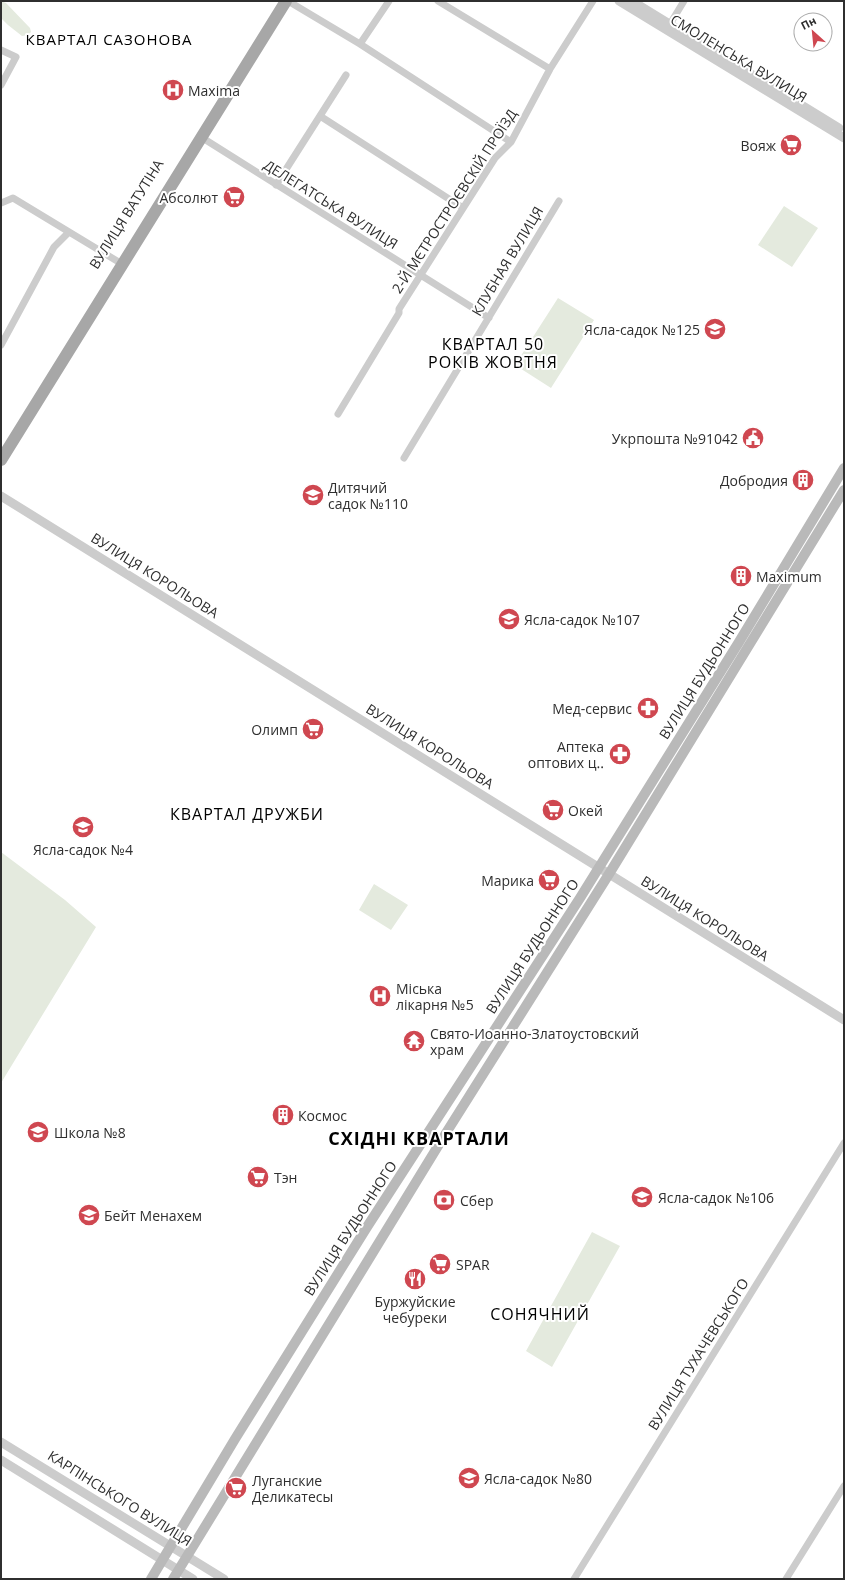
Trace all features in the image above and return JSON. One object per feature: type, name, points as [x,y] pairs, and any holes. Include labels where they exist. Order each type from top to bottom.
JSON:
[{"type":"main road","name":"ВУЛИЦЯ ВАТУТІНА","points":[[1,460],[119,262],[278,1]]},
{"type":"main road","name":"ВУЛИЦЯ ВАТУТІНА","points":[[1,444],[201,137],[287,1]]},
{"type":"main road","name":"ВУЛИЦЯ БУДЬОННОГО","points":[[151,1579],[366,1227],[598,868],[844,468]]},
{"type":"main road","name":"ВУЛИЦЯ БУДЬОННОГО","points":[[176,1575],[446,1133],[609,874],[844,490]]},
{"type":"street","points":[[287,1],[360,44],[511,142]]},
{"type":"street","points":[[360,44],[389,1]]},
{"type":"street","points":[[438,1],[550,69]]},
{"type":"street","name":"2-Й МЄТРОСТРОЄВСКІЙ ПРОЇЗД","points":[[338,414],[399,309],[463,208],[496,158],[511,142],[550,69],[593,1]]},
{"type":"street","name":"СМОЛЕНСЬКА ВУЛИЦЯ","points":[[619,1],[844,138]]},
{"type":"street","name":"СМОЛЕНСЬКА ВУЛИЦЯ","points":[[632,1],[844,131]]},
{"type":"street","points":[[670,24],[684,1]]},
{"type":"street","points":[[1,50],[16,57],[1,85]]},
{"type":"street","points":[[276,185],[346,75]]},
{"type":"street","points":[[320,116],[463,208]]},
{"type":"street","name":"ДЕЛЕГАТСЬКА ВУЛИЦЯ","points":[[201,137],[489,318]]},
{"type":"street","points":[[1,202],[13,198],[119,262]]},
{"type":"street","name":"КЛУБНАЯ ВУЛИЦЯ","points":[[404,458],[559,201]]},
{"type":"street","points":[[1,345],[54,247],[70,232]]},
{"type":"street","name":"ВУЛИЦЯ КОРОЛЬОВА","points":[[1,496],[844,1020]]},
{"type":"street","name":"ВУЛИЦЯ ТУХАЧЕВСЬКОГО","points":[[574,1579],[844,1143]]},
{"type":"street","name":"КАРПІНСЬКОГО ВУЛИЦЯ","points":[[1,1442],[224,1579]]},
{"type":"street","points":[[1,1460],[162,1560],[176,1575],[193,1579]]},
{"type":"street","points":[[786,1579],[844,1486]]},
{"type":"shaded area","points":[[1,1],[6,3],[30,28],[31,32],[28,35],[22,36],[1,18]]},
{"type":"shaded area","points":[[784,206],[818,228],[792,267],[758,245]]},
{"type":"shaded area","points":[[558,298],[594,320],[551,388],[515,365]]},
{"type":"shaded area","points":[[1,852],[65,900],[96,927],[1,1083]]},
{"type":"shaded area","points":[[374,884],[408,905],[391,930],[359,910]]},
{"type":"shaded area","points":[[592,1232],[620,1246],[552,1367],[526,1351]]},
{"type":"place","name":"Maxima","points":[[173,90]]},
{"type":"place","name":"Вояж","points":[[791,145]]},
{"type":"place","name":"Абсолют","points":[[234,197]]},
{"type":"place","name":"Ясла-садок №125","points":[[715,329]]},
{"type":"place","name":"Укрпошта №91042","points":[[753,438]]},
{"type":"place","name":"Добродия","points":[[803,480]]},
{"type":"place","name":"Дитячий садок №110","points":[[313,495]]},
{"type":"place","name":"Maximum","points":[[741,576]]},
{"type":"place","name":"Ясла-садок №107","points":[[509,619]]},
{"type":"place","name":"Мед-сервис","points":[[648,708]]},
{"type":"place","name":"Олимп","points":[[313,729]]},
{"type":"place","name":"Аптека оптових ц‥","points":[[620,754]]},
{"type":"place","name":"Окей","points":[[553,810]]},
{"type":"place","name":"Ясла-садок №4","points":[[83,827]]},
{"type":"place","name":"Марика","points":[[549,880]]},
{"type":"place","name":"Міська лікарня №5","points":[[380,996]]},
{"type":"place","name":"Свято-Иоанно-Златоустовский храм","points":[[414,1041]]},
{"type":"place","name":"Космос","points":[[283,1115]]},
{"type":"place","name":"Школа №8","points":[[38,1132]]},
{"type":"place","name":"Тэн","points":[[258,1177]]},
{"type":"place","name":"Ясла-садок №106","points":[[642,1197]]},
{"type":"place","name":"Сбер","points":[[444,1200]]},
{"type":"place","name":"Бейт Менахем","points":[[89,1215]]},
{"type":"place","name":"SPAR","points":[[440,1264]]},
{"type":"place","name":"Буржуйские чебуреки","points":[[415,1279]]},
{"type":"place","name":"Ясла-садок №80","points":[[469,1478]]},
{"type":"place","name":"Луганские Деликатесы","points":[[236,1488]]},
{"type":"district","name":"КВАРТАЛ САЗОНОВА","points":[[109,39]]},
{"type":"district","name":"КВАРТАЛ 50 РОКІВ ЖОВТНЯ","points":[[493,353]]},
{"type":"district","name":"КВАРТАЛ ДРУЖБИ","points":[[247,814]]},
{"type":"district","name":"СХІДНІ КВАРТАЛИ","points":[[419,1138]]},
{"type":"district","name":"СОНЯЧНИЙ","points":[[540,1314]]}]
